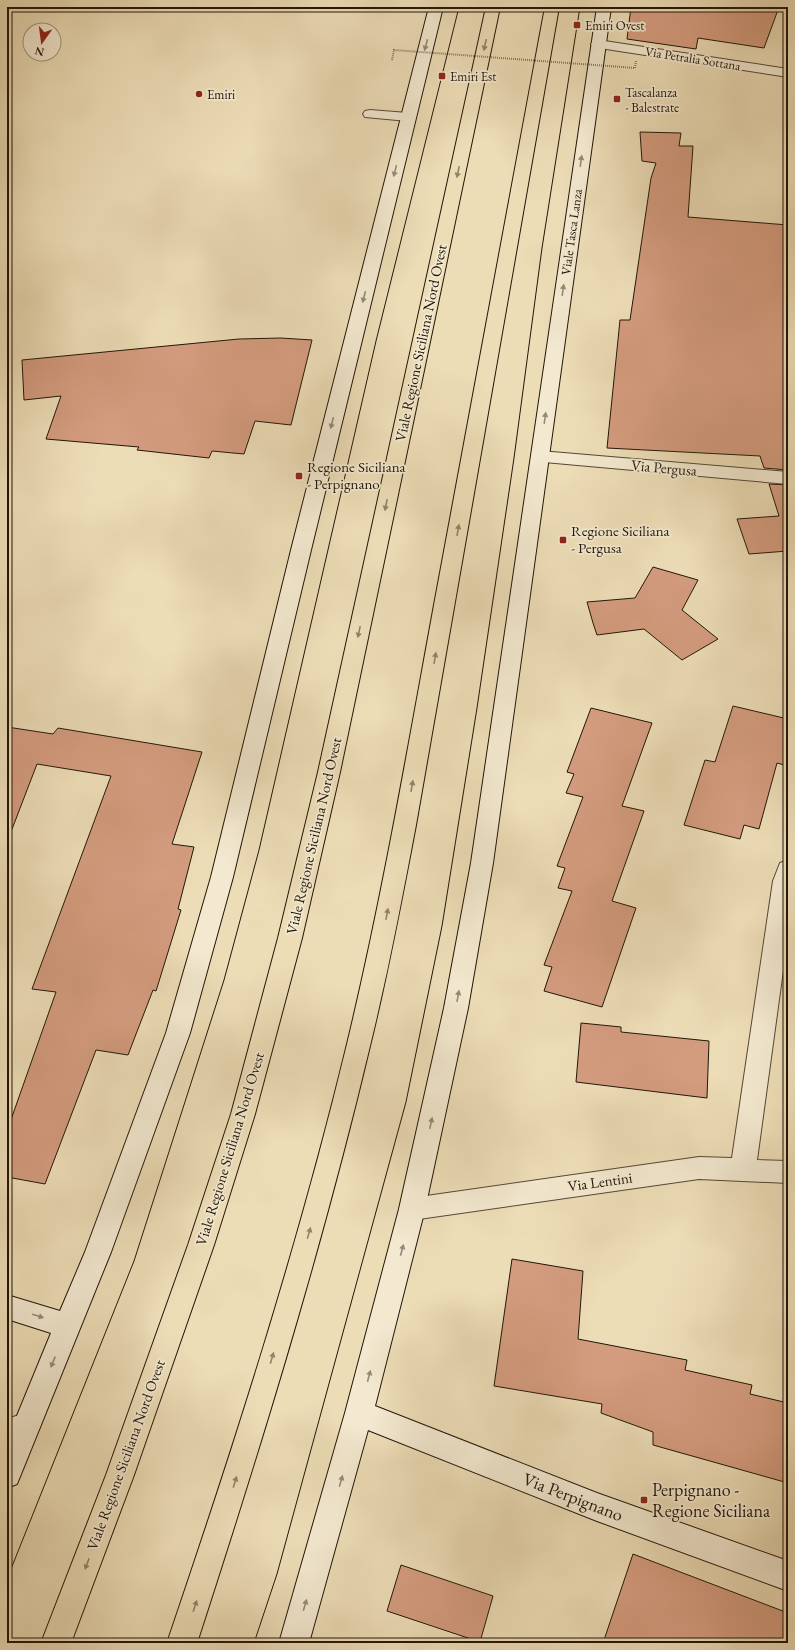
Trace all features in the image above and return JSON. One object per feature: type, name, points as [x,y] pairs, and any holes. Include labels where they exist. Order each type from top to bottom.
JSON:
[{"type":"main road","name":"Viale Regione Siciliana Nord Ovest","points":[[56,1643],[120,1475],[201,1245],[242,1114],[288,945],[332,756],[493,7]]},
{"type":"main road","points":[[182,1643],[228,1505],[297,1273],[334,1143],[380,952],[411,792],[552,7]]},
{"type":"street","points":[[7,1474],[18,1428],[68,1326],[112,1214],[178,1033],[260,726],[303,542],[436,7]]},
{"type":"street","name":"Viale Tasca Lanza","points":[[540,457],[604,7]]},
{"type":"street","name":"Via Petralia Sottana","points":[[598,44],[666,53],[788,73]]},
{"type":"street","points":[[294,1643],[359,1413],[412,1210],[456,1008],[482,863],[540,457]]},
{"type":"street","name":"Via Pergusa","points":[[540,457],[788,478]]},
{"type":"street","points":[[743,1170],[784,881],[788,869]]},
{"type":"street","name":"Via Lentini","points":[[412,1210],[699,1168],[788,1172]]},
{"type":"street","points":[[7,1307],[68,1326]]},
{"type":"street","name":"Via Perpignano","points":[[359,1413],[597,1507],[788,1576]]},
{"type":"lane","points":[[370,114],[408,117]]},
{"type":"path","points":[[392,60],[394,50],[635,68],[636,60]]},
{"type":"building","points":[[631,7],[779,7],[764,48],[698,38],[696,49],[627,39]]},
{"type":"building","points":[[640,132],[681,133],[679,146],[693,146],[688,217],[788,225],[788,470],[764,468],[760,456],[607,448],[620,320],[630,320],[651,178],[656,163],[642,161]]},
{"type":"building","points":[[281,338],[312,340],[291,425],[255,421],[244,454],[212,451],[209,458],[137,450],[139,447],[46,439],[61,396],[24,400],[22,360],[239,339]]},
{"type":"building","points":[[769,484],[788,485],[788,551],[749,554],[737,519],[779,516]]},
{"type":"building","points":[[653,567],[698,580],[682,610],[718,639],[682,660],[644,629],[597,635],[593,623],[587,602],[635,598]]},
{"type":"building","points":[[733,706],[788,719],[788,766],[777,763],[759,829],[744,825],[740,839],[684,825],[705,760],[715,762]]},
{"type":"building","points":[[591,708],[652,723],[622,806],[644,811],[612,901],[636,908],[602,1007],[544,991],[552,967],[544,965],[572,891],[558,888],[565,868],[557,866],[583,797],[566,793],[574,774],[567,772]]},
{"type":"building","points":[[7,727],[53,734],[58,728],[202,752],[172,844],[194,847],[178,909],[181,910],[156,991],[153,990],[128,1055],[96,1050],[45,1184],[7,1177],[7,1131],[56,992],[32,989],[111,776],[37,764],[9,837],[7,837]]},
{"type":"building","points":[[581,1023],[621,1027],[621,1032],[709,1041],[707,1098],[576,1082]]},
{"type":"building","points":[[512,1259],[583,1271],[578,1339],[687,1360],[685,1370],[752,1385],[750,1394],[788,1403],[788,1483],[653,1445],[653,1432],[601,1413],[602,1404],[494,1386]]},
{"type":"building","points":[[633,1554],[788,1613],[788,1643],[603,1643]]},
{"type":"building","points":[[401,1565],[493,1596],[480,1642],[387,1611]]},
{"type":"tram line","points":[[7,1579],[134,1261],[224,980],[259,850],[376,341],[459,7]]},
{"type":"tram line","points":[[254,1643],[277,1574],[406,1102],[442,926],[477,708],[514,458],[542,248],[580,7]]},
{"type":"place","name":"Emiri Ovest","points":[[577,25]]},
{"type":"place","name":"Emiri Est","points":[[442,76]]},
{"type":"place","name":"Emiri","points":[[199,94]]},
{"type":"place","name":"Tascalanza - Balestrate","points":[[617,99]]},
{"type":"place","name":"Regione Siciliana - Perpignano","points":[[299,476]]},
{"type":"place","name":"Regione Siciliana - Pergusa","points":[[563,540]]},
{"type":"place","name":"Perpignano - Regione Siciliana","points":[[644,1500]]}]
